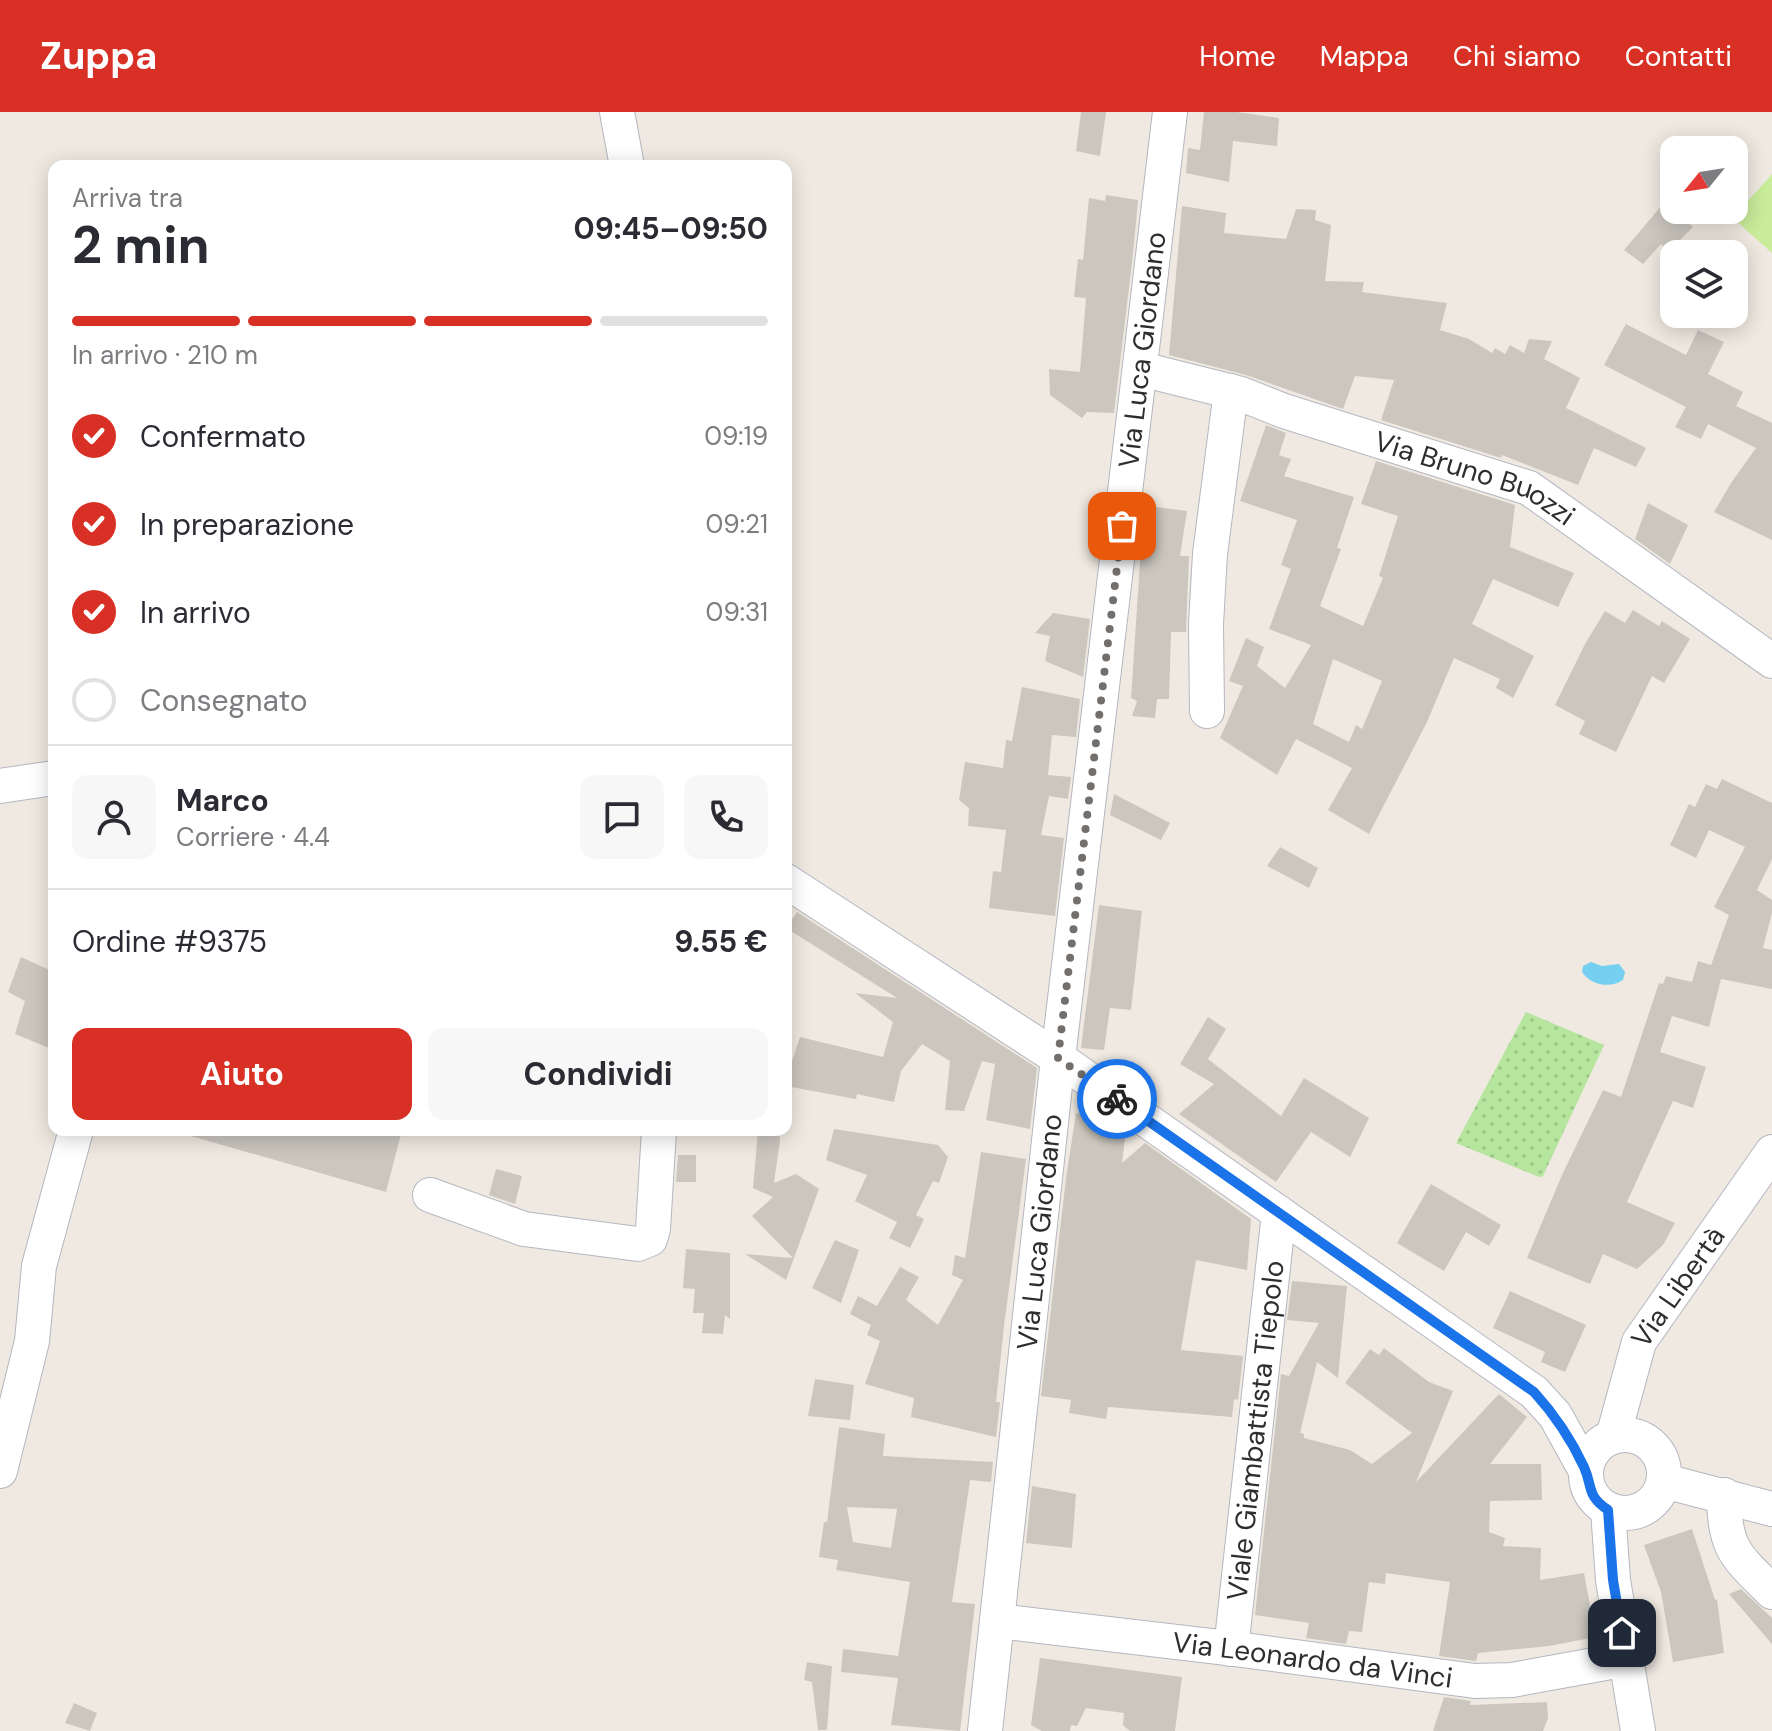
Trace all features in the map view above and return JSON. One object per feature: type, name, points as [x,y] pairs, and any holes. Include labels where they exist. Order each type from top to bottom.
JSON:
[{"type":"street","points":[[617,112],[626,160]]},
{"type":"street","name":"Via Luca Giordano","points":[[985,1731],[1058,1058],[1170,112]]},
{"type":"street","name":"Via Bruno Buozzi","points":[[1141,369],[1231,391],[1284,411],[1529,488],[1772,661]]},
{"type":"street","points":[[1207,711],[1206,624],[1210,554],[1231,391]]},
{"type":"street","points":[[0,786],[48,779]]},
{"type":"street","points":[[792,885],[1058,1058],[1534,1392],[1555,1415],[1586,1471],[1590,1494],[1608,1510],[1631,1514],[1643,1510],[1653,1503],[1664,1481],[1664,1468],[1651,1445],[1626,1435],[1613,1437],[1594,1449],[1586,1471]]},
{"type":"street","points":[[0,1471],[32,1341],[39,1266],[74,1136]]},
{"type":"street","points":[[430,1195],[524,1229],[638,1244],[650,1239],[653,1229],[659,1136]]},
{"type":"street","name":"Via Libertà","points":[[1613,1437],[1639,1342],[1772,1152]]},
{"type":"street","name":"Viale Giambattista Tiepolo","points":[[1231,1649],[1279,1213]]},
{"type":"street","points":[[1664,1481],[1772,1509]]},
{"type":"street","points":[[1724,1495],[1724,1524],[1735,1554],[1772,1592]]},
{"type":"street","points":[[1608,1510],[1613,1580],[1638,1731]]},
{"type":"street","name":"Via Leonardo da Vinci","points":[[997,1621],[1475,1681],[1512,1680],[1627,1659]]},
{"type":"green space","points":[[1772,174],[1772,253],[1740,224],[1748,224],[1748,201]]},
{"type":"green space","points":[[1526,1012],[1604,1045],[1543,1176],[1539,1177],[1456,1143]]},
{"type":"water","points":[[1591,962],[1602,966],[1619,964],[1625,972],[1623,980],[1606,985],[1590,980],[1582,972],[1583,966]]},
{"type":"building","points":[[1081,112],[1106,112],[1100,156],[1076,151]]},
{"type":"building","points":[[1204,112],[1237,112],[1279,118],[1277,146],[1233,141],[1229,182],[1186,173],[1188,148],[1200,150]]},
{"type":"building","points":[[1106,195],[1138,200],[1133,254],[1114,413],[1087,412],[1082,418],[1050,395],[1049,369],[1080,372],[1086,298],[1074,297],[1078,259],[1083,260],[1089,198],[1105,201]]},
{"type":"building","points":[[1182,206],[1226,213],[1224,233],[1286,239],[1296,209],[1316,210],[1315,220],[1331,225],[1325,281],[1364,282],[1362,292],[1447,303],[1440,330],[1469,339],[1492,353],[1495,348],[1505,354],[1510,345],[1524,353],[1529,339],[1552,341],[1544,359],[1580,378],[1566,408],[1646,448],[1636,467],[1594,448],[1578,485],[1502,455],[1501,458],[1381,420],[1394,380],[1355,376],[1343,409],[1246,375],[1169,355]]},
{"type":"building","points":[[1660,208],[1660,224],[1690,224],[1693,227],[1680,240],[1660,240],[1660,245],[1643,264],[1624,250]]},
{"type":"building","points":[[1626,324],[1686,355],[1698,330],[1724,342],[1708,374],[1743,392],[1736,406],[1772,423],[1772,540],[1714,512],[1756,448],[1708,424],[1701,439],[1675,427],[1686,407],[1604,365]]},
{"type":"building","points":[[1266,425],[1286,433],[1279,455],[1291,459],[1284,476],[1354,497],[1337,548],[1341,549],[1320,606],[1363,626],[1383,578],[1379,576],[1398,516],[1361,504],[1376,461],[1515,505],[1510,547],[1574,573],[1558,607],[1493,579],[1472,624],[1534,656],[1513,698],[1496,688],[1500,679],[1454,658],[1427,722],[1369,834],[1328,810],[1352,768],[1296,739],[1277,775],[1220,738],[1243,686],[1229,681],[1246,638],[1264,647],[1257,666],[1285,688],[1311,645],[1269,629],[1291,569],[1281,565],[1297,520],[1240,501]],"holes":[[[1333,659],[1382,681],[1362,729],[1356,725],[1349,742],[1313,724]]]},
{"type":"building","points":[[1648,503],[1688,525],[1670,564],[1635,539]]},
{"type":"building","points":[[1149,506],[1187,511],[1180,556],[1189,556],[1186,632],[1171,632],[1169,699],[1157,699],[1155,718],[1132,716],[1137,701],[1131,698],[1140,562]]},
{"type":"building","points":[[1633,610],[1659,626],[1662,621],[1690,639],[1664,683],[1652,676],[1616,752],[1579,734],[1585,721],[1555,705],[1605,611],[1625,623]]},
{"type":"building","points":[[1053,613],[1090,619],[1083,677],[1045,661],[1050,636],[1035,633]]},
{"type":"building","points":[[1022,687],[1080,699],[1076,737],[1052,735],[1048,775],[1071,777],[1068,799],[1049,796],[1041,835],[1064,838],[1055,916],[989,908],[993,871],[1001,872],[1006,830],[968,826],[969,808],[959,800],[965,762],[1003,768],[1006,740],[1012,741]]},
{"type":"building","points":[[1722,779],[1772,803],[1772,859],[1757,890],[1772,900],[1763,948],[1772,950],[1772,989],[1721,979],[1709,1027],[1672,1016],[1660,1052],[1706,1067],[1693,1108],[1673,1101],[1627,1202],[1675,1223],[1663,1245],[1637,1269],[1603,1254],[1590,1284],[1527,1258],[1603,1090],[1621,1097],[1659,983],[1663,984],[1666,976],[1692,982],[1698,961],[1711,965],[1729,915],[1714,907],[1745,847],[1709,830],[1696,858],[1670,845],[1689,804],[1695,807],[1706,784],[1717,789]]},
{"type":"building","points":[[1114,794],[1170,823],[1161,840],[1110,815]]},
{"type":"building","points":[[1280,847],[1318,868],[1309,888],[1267,866]]},
{"type":"building","points":[[1099,905],[1142,911],[1131,1010],[1110,1008],[1104,1050],[1081,1048]]},
{"type":"building","points":[[797,912],[1037,1068],[1030,1129],[986,1120],[995,1064],[982,1061],[964,1111],[945,1110],[950,1061],[922,1044],[901,1071],[894,1102],[857,1094],[856,1099],[792,1087],[792,1061],[800,1037],[883,1057],[893,1022],[855,993],[897,998],[792,932],[792,919]]},
{"type":"building","points":[[21,957],[48,969],[48,1048],[15,1034],[25,1001],[8,992]]},
{"type":"building","points":[[1208,1017],[1226,1029],[1208,1059],[1281,1116],[1304,1078],[1369,1118],[1350,1157],[1311,1132],[1276,1182],[1179,1114],[1214,1084],[1180,1064]]},
{"type":"building","points":[[1076,1113],[1097,1116],[1096,1126],[1126,1131],[1122,1163],[1145,1143],[1251,1219],[1247,1270],[1196,1260],[1181,1350],[1243,1356],[1238,1400],[1234,1399],[1232,1417],[1108,1407],[1106,1419],[1069,1413],[1071,1400],[1041,1396]]},
{"type":"building","points":[[834,1129],[938,1145],[948,1157],[939,1183],[933,1181],[916,1215],[924,1219],[910,1248],[889,1238],[897,1222],[855,1201],[867,1175],[826,1160]]},
{"type":"building","points":[[191,1136],[400,1136],[386,1192]]},
{"type":"building","points":[[757,1136],[780,1136],[774,1183],[796,1174],[819,1189],[786,1280],[745,1254],[793,1258],[752,1216],[773,1197],[753,1188]]},
{"type":"building","points":[[981,1152],[1026,1159],[1004,1326],[996,1402],[1000,1402],[996,1437],[911,1417],[914,1398],[865,1384],[880,1341],[867,1335],[871,1325],[850,1314],[858,1296],[877,1306],[900,1267],[919,1277],[906,1300],[938,1325],[963,1280],[952,1275],[955,1255],[965,1258]]},
{"type":"building","points":[[678,1155],[696,1155],[696,1182],[676,1182]]},
{"type":"building","points":[[496,1169],[522,1176],[515,1204],[489,1195]]},
{"type":"building","points":[[1431,1184],[1501,1225],[1489,1246],[1466,1232],[1444,1271],[1397,1243]]},
{"type":"building","points":[[835,1240],[859,1250],[841,1303],[812,1288]]},
{"type":"building","points":[[686,1249],[730,1253],[730,1319],[725,1315],[723,1334],[702,1333],[704,1313],[693,1313],[695,1289],[683,1288]]},
{"type":"building","points":[[1292,1281],[1347,1286],[1338,1378],[1317,1362],[1300,1433],[1304,1434],[1304,1438],[1350,1450],[1372,1464],[1412,1433],[1345,1383],[1370,1349],[1379,1355],[1384,1348],[1429,1382],[1453,1391],[1416,1482],[1499,1394],[1527,1417],[1490,1464],[1541,1464],[1542,1500],[1490,1501],[1489,1532],[1505,1538],[1503,1546],[1541,1548],[1540,1580],[1584,1573],[1596,1637],[1549,1646],[1478,1653],[1476,1661],[1439,1656],[1450,1582],[1386,1573],[1385,1584],[1369,1582],[1362,1632],[1349,1631],[1346,1644],[1306,1638],[1309,1623],[1255,1615],[1281,1374],[1289,1376],[1319,1323],[1287,1320]]},
{"type":"building","points":[[1510,1291],[1586,1325],[1565,1372],[1541,1362],[1545,1352],[1493,1328]]},
{"type":"building","points":[[815,1379],[854,1385],[850,1420],[808,1416]]},
{"type":"building","points":[[839,1427],[885,1434],[883,1456],[993,1462],[991,1482],[970,1480],[952,1602],[975,1604],[960,1731],[891,1725],[898,1678],[841,1672],[843,1649],[898,1656],[910,1582],[836,1570],[838,1560],[819,1557],[824,1522],[827,1522]],"holes":[[[847,1507],[897,1509],[891,1548],[853,1542]]]},
{"type":"building","points":[[1032,1486],[1076,1494],[1072,1548],[1026,1543]]},
{"type":"building","points":[[1692,1529],[1717,1599],[1724,1653],[1673,1662],[1661,1592],[1644,1545]]},
{"type":"building","points":[[1741,1589],[1772,1618],[1772,1644],[1729,1594]]},
{"type":"building","points":[[1040,1658],[1182,1677],[1175,1731],[1130,1731],[1123,1725],[1124,1713],[1086,1708],[1077,1726],[1071,1725],[1070,1731],[1042,1731],[1031,1725]]},
{"type":"building","points":[[807,1662],[832,1666],[827,1730],[818,1730],[812,1682],[804,1680]]},
{"type":"building","points":[[1444,1697],[1471,1701],[1470,1705],[1547,1702],[1548,1718],[1543,1731],[1433,1731]]},
{"type":"building","points":[[74,1703],[97,1713],[90,1731],[65,1723]]},
{"type":"way so far","points":[[1117,1099],[1058,1058],[1122,526]]},
{"type":"route","points":[[1117,1099],[1534,1392],[1555,1415],[1586,1471],[1590,1494],[1608,1510],[1613,1580],[1622,1633]]}]
